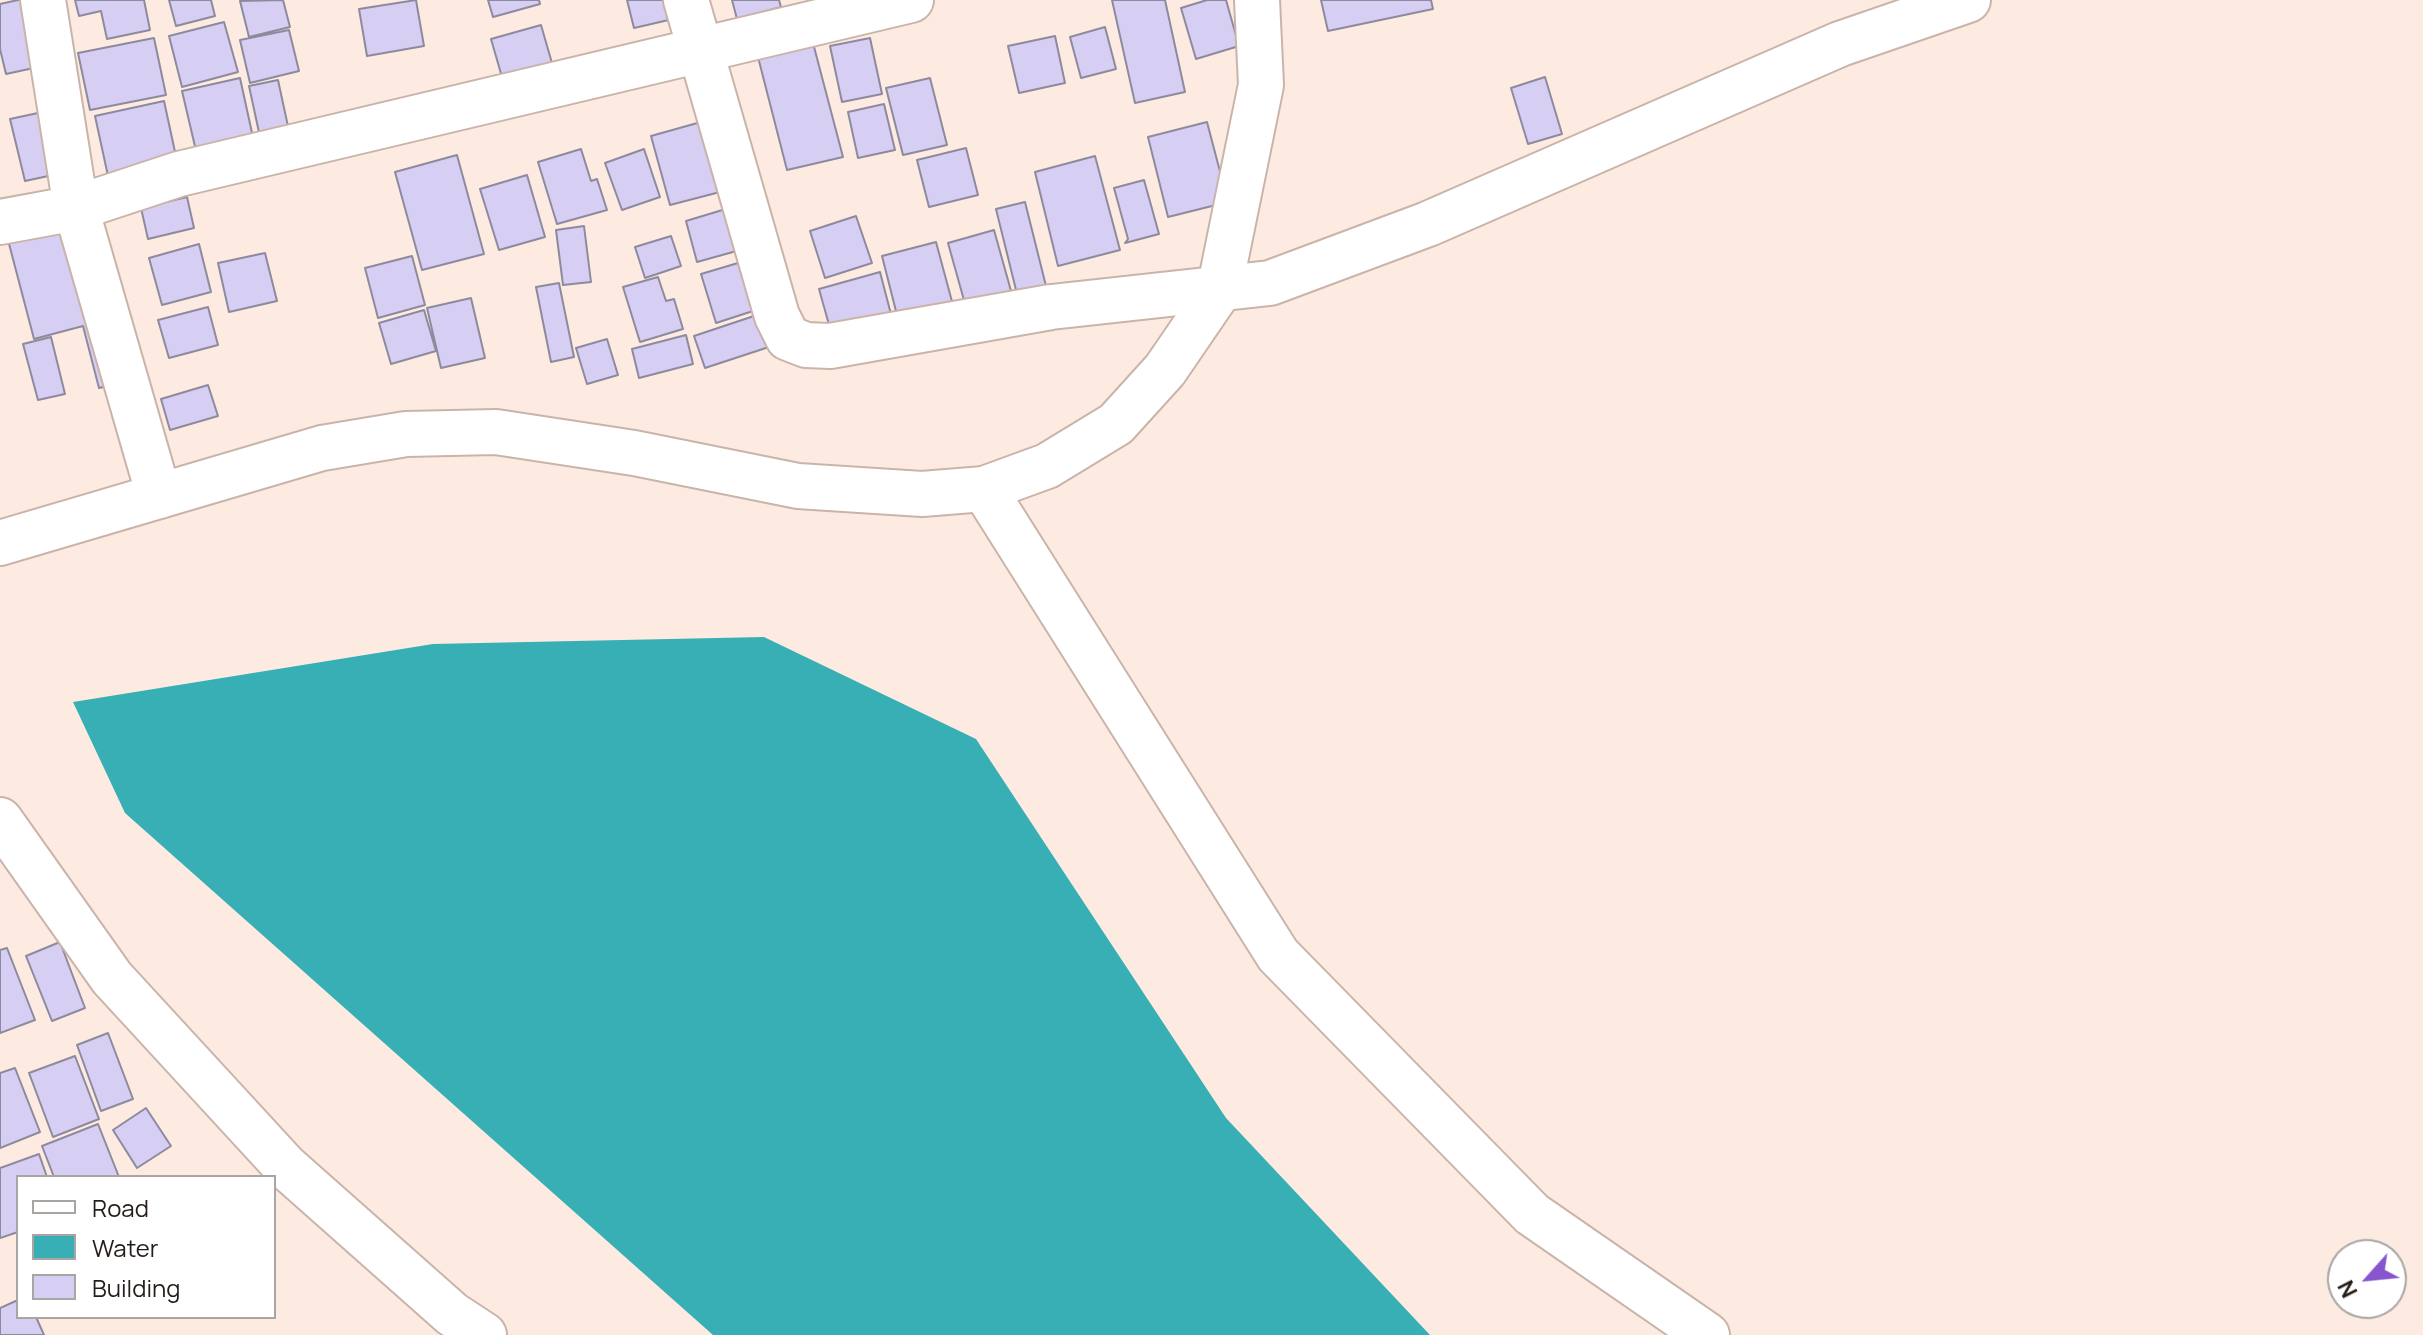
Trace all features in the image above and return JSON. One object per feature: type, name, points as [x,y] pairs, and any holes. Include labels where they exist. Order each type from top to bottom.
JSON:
[{"type":"street","points":[[43,0],[76,208],[159,496]]},
{"type":"street","points":[[686,0],[777,316],[788,338],[806,345],[830,346],[1051,307],[1270,283],[1428,224],[1840,44],[1968,0]]},
{"type":"street","points":[[0,222],[76,208],[179,174],[911,0]]},
{"type":"street","points":[[0,543],[322,448],[406,434],[496,432],[634,453],[798,486],[922,494],[984,489],[1047,466],[1116,424],[1165,370],[1219,291],[1261,85],[1257,0]]},
{"type":"street","points":[[984,489],[1278,955],[1532,1214],[1707,1335]]},
{"type":"street","points":[[0,820],[112,978],[285,1166],[452,1314],[484,1335]]},
{"type":"water","points":[[764,637],[976,739],[1226,1118],[1430,1335],[713,1335],[125,813],[73,702],[433,644]]},
{"type":"building","points":[[27,0],[43,66],[6,74],[0,49],[0,4]]},
{"type":"building","points":[[75,0],[144,0],[150,30],[107,39],[101,11],[79,16]]},
{"type":"building","points":[[169,0],[211,0],[215,16],[176,26]]},
{"type":"building","points":[[283,0],[290,27],[249,37],[240,1]]},
{"type":"building","points":[[416,0],[424,46],[367,56],[359,9]]},
{"type":"building","points":[[488,0],[539,0],[540,4],[493,17]]},
{"type":"building","points":[[627,0],[669,0],[673,19],[634,28]]},
{"type":"building","points":[[732,0],[779,0],[781,7],[737,19]]},
{"type":"building","points":[[1112,0],[1165,0],[1185,92],[1135,103]]},
{"type":"building","points":[[1207,0],[1226,0],[1239,46],[1196,59],[1181,8]]},
{"type":"building","points":[[1321,0],[1431,0],[1433,9],[1328,31]]},
{"type":"building","points":[[224,22],[238,72],[182,87],[169,36]]},
{"type":"building","points":[[541,25],[554,70],[504,84],[491,39]]},
{"type":"building","points":[[1105,27],[1116,69],[1081,78],[1070,37]]},
{"type":"building","points":[[289,30],[299,71],[250,83],[240,40]]},
{"type":"building","points":[[1055,36],[1065,83],[1019,93],[1008,46]]},
{"type":"building","points":[[154,38],[166,95],[90,110],[78,53]]},
{"type":"building","points":[[870,38],[882,94],[842,102],[830,46]]},
{"type":"building","points":[[813,43],[843,157],[787,170],[758,57]]},
{"type":"building","points":[[1545,77],[1562,134],[1528,144],[1511,88]]},
{"type":"building","points":[[240,78],[254,142],[197,155],[182,91]]},
{"type":"building","points":[[930,78],[947,145],[903,155],[886,88]]},
{"type":"building","points":[[278,80],[289,131],[260,137],[249,86]]},
{"type":"building","points":[[164,101],[177,161],[108,176],[95,116]]},
{"type":"building","points":[[884,104],[895,150],[858,158],[848,112]]},
{"type":"building","points":[[52,110],[67,172],[25,181],[10,119]]},
{"type":"building","points":[[701,122],[720,192],[670,205],[651,136]]},
{"type":"building","points":[[1207,122],[1228,202],[1168,217],[1148,137]]},
{"type":"building","points":[[966,148],[978,195],[929,207],[917,160]]},
{"type":"building","points":[[581,149],[591,181],[597,179],[607,210],[557,224],[538,162]]},
{"type":"building","points":[[644,149],[660,197],[622,210],[605,163]]},
{"type":"building","points":[[457,155],[484,254],[422,270],[395,172]]},
{"type":"building","points":[[1095,156],[1120,250],[1058,266],[1035,172]]},
{"type":"building","points":[[527,175],[545,237],[499,250],[480,189]]},
{"type":"building","points":[[1144,180],[1159,234],[1125,243],[1128,239],[1114,188]]},
{"type":"building","points":[[187,197],[194,228],[148,239],[141,208]]},
{"type":"building","points":[[1025,202],[1047,290],[1018,298],[996,209]]},
{"type":"building","points":[[739,205],[751,247],[697,262],[686,221]]},
{"type":"building","points":[[856,216],[872,263],[825,278],[810,231]]},
{"type":"building","points":[[79,222],[121,383],[99,388],[83,326],[34,339],[8,240]]},
{"type":"building","points":[[584,226],[591,282],[563,285],[556,230]]},
{"type":"building","points":[[994,230],[1013,298],[967,311],[948,243]]},
{"type":"building","points":[[671,236],[681,266],[645,278],[635,247]]},
{"type":"building","points":[[936,242],[954,309],[899,323],[882,256]]},
{"type":"building","points":[[199,244],[211,292],[162,305],[149,258]]},
{"type":"building","points":[[265,253],[277,301],[229,312],[218,263]]},
{"type":"building","points":[[412,256],[425,305],[378,318],[365,268]]},
{"type":"building","points":[[738,263],[753,311],[716,323],[701,274]]},
{"type":"building","points":[[880,272],[893,322],[833,339],[819,289]]},
{"type":"building","points":[[658,277],[666,301],[674,299],[683,329],[640,342],[623,287]]},
{"type":"building","points":[[559,283],[574,357],[551,362],[536,287]]},
{"type":"building","points":[[471,298],[485,358],[441,368],[427,308]]},
{"type":"building","points":[[208,307],[218,345],[169,358],[158,320]]},
{"type":"building","points":[[424,310],[436,351],[391,364],[379,323]]},
{"type":"building","points":[[763,313],[775,345],[705,368],[694,336]]},
{"type":"building","points":[[686,335],[693,364],[639,378],[632,349]]},
{"type":"building","points":[[51,337],[65,394],[38,400],[23,344]]},
{"type":"building","points":[[607,339],[618,375],[587,384],[576,348]]},
{"type":"building","points":[[208,385],[218,416],[170,430],[161,399]]},
{"type":"building","points":[[60,942],[85,1008],[52,1021],[26,956]]},
{"type":"building","points":[[7,948],[35,1020],[0,1033],[0,950]]},
{"type":"building","points":[[108,1033],[133,1099],[101,1111],[77,1045]]},
{"type":"building","points":[[75,1056],[99,1119],[53,1137],[29,1073]]},
{"type":"building","points":[[15,1068],[40,1132],[0,1148],[0,1073]]},
{"type":"building","points":[[146,1108],[171,1146],[137,1168],[113,1130]]},
{"type":"building","points":[[98,1124],[118,1175],[53,1175],[42,1146]]},
{"type":"building","points":[[39,1154],[46,1175],[16,1175],[16,1233],[0,1238],[0,1168]]},
{"type":"building","points":[[16,1301],[16,1319],[37,1319],[44,1335],[0,1335],[0,1308]]}]
